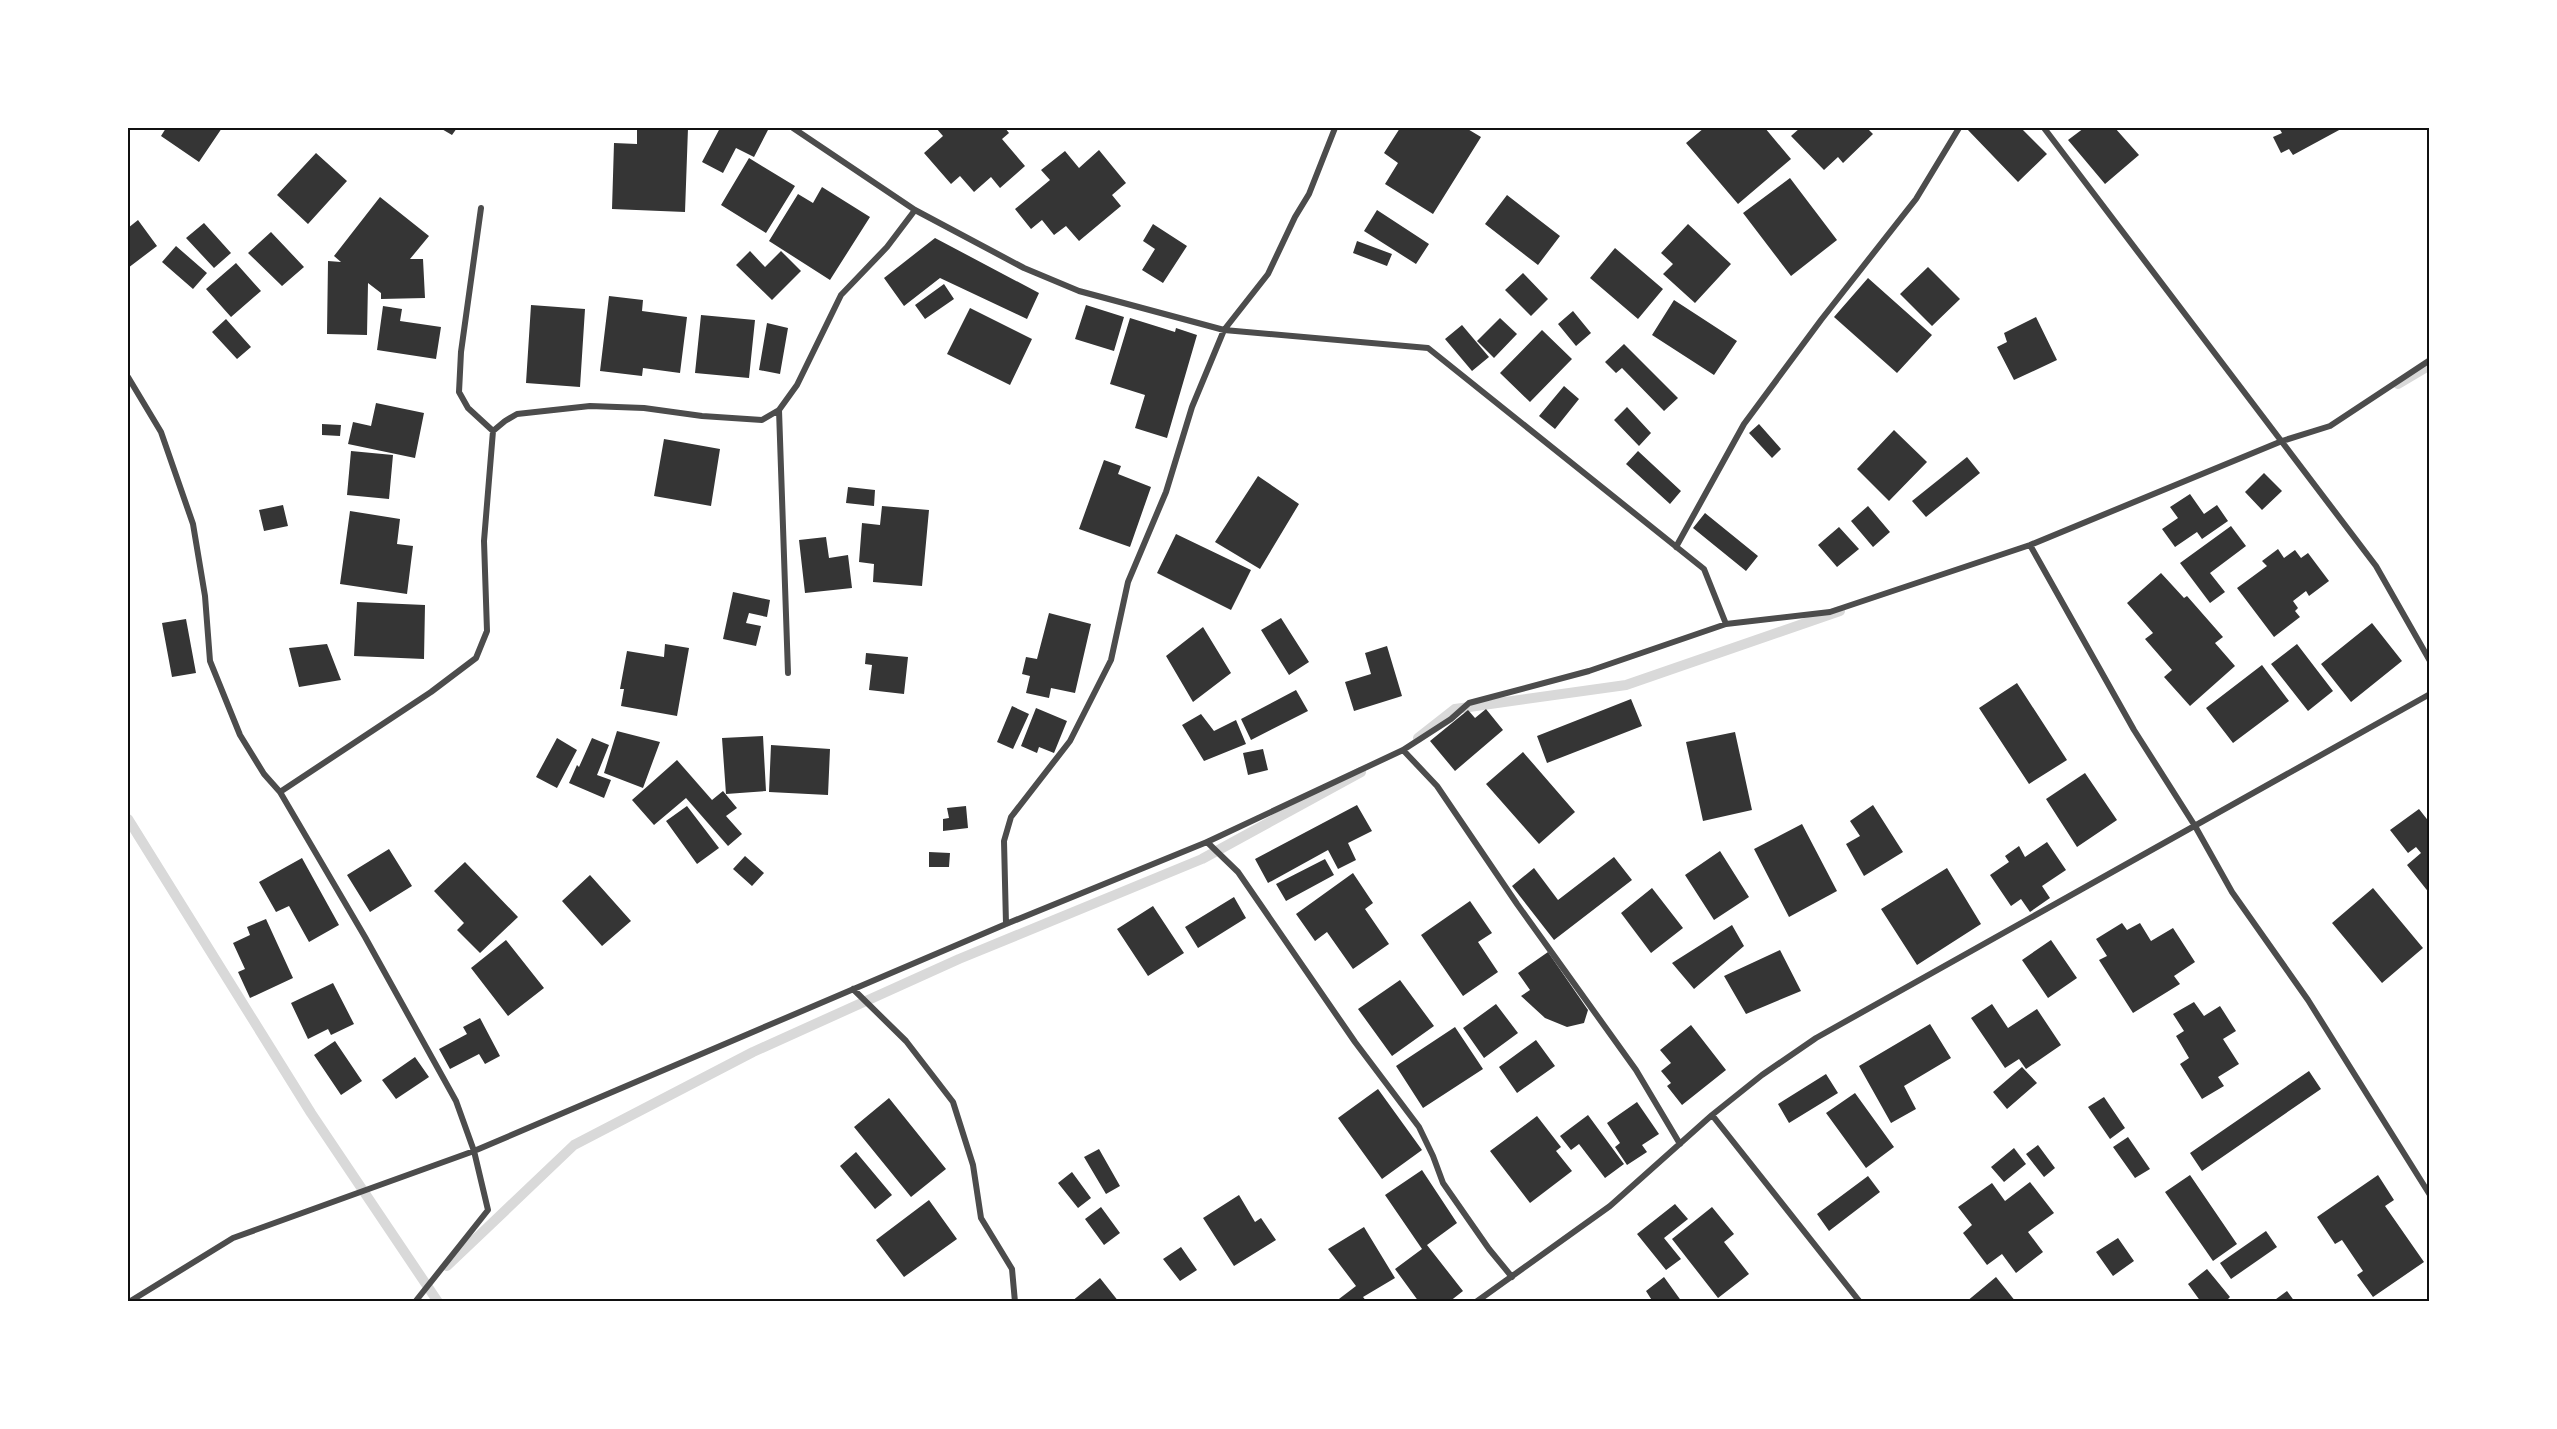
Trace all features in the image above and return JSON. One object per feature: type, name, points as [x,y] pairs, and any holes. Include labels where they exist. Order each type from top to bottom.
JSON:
[{"type":"street","points":[[793,128],[915,210],[1024,268],[1079,291],[1224,330],[1428,348],[1704,569],[1726,624]]},
{"type":"street","points":[[1006,924],[1004,841],[1011,817],[1070,741],[1111,660],[1128,582],[1166,492],[1192,407],[1224,330],[1268,274],[1295,217],[1309,194],[1335,128]]},
{"type":"street","points":[[1676,547],[1743,424],[1821,320],[1916,200],[1959,128]]},
{"type":"street","points":[[2044,128],[2376,566],[2429,659]]},
{"type":"street","points":[[481,208],[461,352],[459,392],[468,408],[493,431]]},
{"type":"street","points":[[280,792],[431,692],[476,658],[487,631],[484,540],[493,431],[505,420],[518,414],[590,406],[644,408],[702,416],[762,420],[779,410],[796,385],[841,295],[887,247],[915,210]]},
{"type":"street","points":[[129,1302],[233,1238],[474,1151],[1006,924],[1207,842],[1403,750],[1451,719],[1469,703],[1589,671],[1726,624],[1830,612],[2030,546],[2282,441],[2330,426],[2430,360]]},
{"type":"street","points":[[128,376],[160,432],[193,524],[205,596],[210,661],[240,735],[264,774],[280,792],[365,937],[456,1101],[474,1151],[488,1210],[415,1302]]},
{"type":"street","points":[[779,410],[788,673]]},
{"type":"street","points":[[2030,546],[2075,622],[2133,730],[2195,826],[2232,892],[2308,1000],[2430,1195]]},
{"type":"street","points":[[1476,1302],[1610,1206],[1762,1075],[1816,1038],[2430,694]]},
{"type":"street","points":[[1403,750],[1437,786],[1517,904],[1636,1070],[1680,1144]]},
{"type":"street","points":[[1207,842],[1238,872],[1355,1042],[1419,1127],[1443,1183],[1489,1249],[1512,1277]]},
{"type":"street","points":[[853,989],[906,1041],[953,1102],[973,1166],[981,1218],[1012,1269],[1015,1302]]},
{"type":"street","points":[[1713,1115],[1860,1302]]},
{"type":"building","points":[[166,128],[222,128],[199,162],[161,136]]},
{"type":"building","points":[[440,128],[457,128],[452,135]]},
{"type":"building","points":[[637,128],[688,128],[685,212],[612,209],[614,143],[637,144]]},
{"type":"building","points":[[720,128],[769,128],[754,157],[736,148],[723,173],[702,162]]},
{"type":"building","points":[[936,128],[1005,128],[1009,133],[1002,139],[1025,166],[1000,188],[991,177],[974,192],[960,176],[951,184],[924,153],[943,136]]},
{"type":"building","points":[[1400,128],[1466,128],[1481,137],[1433,214],[1385,184],[1398,163],[1384,153]]},
{"type":"building","points":[[1704,128],[1765,128],[1791,159],[1738,204],[1686,143]]},
{"type":"building","points":[[1800,128],[1867,128],[1873,134],[1843,163],[1838,157],[1824,170],[1791,136]]},
{"type":"building","points":[[2021,128],[2047,154],[2018,182],[1967,129]]},
{"type":"building","points":[[2084,128],[2115,128],[2139,155],[2105,184],[2068,140]]},
{"type":"building","points":[[2279,128],[2341,129],[2293,155],[2289,149],[2281,153],[2273,137],[2282,133]]},
{"type":"building","points":[[1099,150],[1126,183],[1112,195],[1121,206],[1079,241],[1066,226],[1054,235],[1042,220],[1031,229],[1015,209],[1050,180],[1041,170],[1065,151],[1079,168]]},
{"type":"building","points":[[316,153],[347,181],[308,224],[277,195]]},
{"type":"building","points":[[749,158],[795,186],[766,233],[721,205]]},
{"type":"building","points":[[1790,178],[1837,240],[1791,276],[1743,213]]},
{"type":"building","points":[[822,187],[870,217],[830,280],[769,241],[798,194],[813,203]]},
{"type":"building","points":[[1507,195],[1560,236],[1538,265],[1485,224]]},
{"type":"building","points":[[380,197],[429,236],[410,259],[423,259],[425,298],[381,299],[381,293],[368,283],[367,335],[327,334],[328,261],[341,262],[334,256]]},
{"type":"building","points":[[1377,210],[1429,244],[1416,264],[1364,231]]},
{"type":"building","points":[[138,220],[157,246],[128,268],[128,228]]},
{"type":"building","points":[[204,223],[231,253],[214,268],[186,238]]},
{"type":"building","points":[[1153,224],[1187,246],[1163,283],[1142,270],[1155,249],[1143,241]]},
{"type":"building","points":[[1688,224],[1731,264],[1695,303],[1663,274],[1673,264],[1661,253]]},
{"type":"building","points":[[271,232],[304,267],[282,286],[248,253]]},
{"type":"building","points":[[935,238],[1039,293],[1027,319],[940,278],[904,306],[884,278]]},
{"type":"building","points":[[1357,241],[1392,254],[1387,266],[1353,253]]},
{"type":"building","points":[[176,246],[207,273],[193,289],[162,262]]},
{"type":"building","points":[[1615,248],[1663,289],[1638,319],[1590,278]]},
{"type":"building","points":[[750,251],[765,267],[781,251],[801,271],[772,300],[736,265]]},
{"type":"building","points":[[236,263],[261,291],[231,317],[206,289]]},
{"type":"building","points":[[1928,267],[1960,299],[1932,326],[1900,294]]},
{"type":"building","points":[[1523,273],[1548,299],[1531,316],[1505,290]]},
{"type":"building","points":[[1868,278],[1932,335],[1897,373],[1834,317]]},
{"type":"building","points":[[944,284],[954,299],[925,319],[915,305]]},
{"type":"building","points":[[609,296],[643,300],[642,311],[687,317],[680,373],[643,368],[642,376],[600,371]]},
{"type":"building","points":[[1674,300],[1737,341],[1714,375],[1652,335]]},
{"type":"building","points":[[531,305],[585,309],[580,387],[526,383]]},
{"type":"building","points":[[1086,305],[1124,317],[1114,351],[1075,339]]},
{"type":"building","points":[[383,306],[402,309],[400,321],[441,327],[436,359],[377,350]]},
{"type":"building","points":[[970,308],[1032,339],[1010,385],[947,354]]},
{"type":"building","points":[[1573,311],[1591,333],[1576,346],[1558,324]]},
{"type":"building","points":[[701,315],[755,320],[749,378],[695,373]]},
{"type":"building","points":[[2036,317],[2057,360],[2014,380],[1997,347],[2007,342],[2004,333]]},
{"type":"building","points":[[1130,318],[1175,332],[1176,328],[1197,335],[1167,438],[1135,428],[1145,395],[1110,384]]},
{"type":"building","points":[[1500,318],[1517,334],[1494,358],[1477,341]]},
{"type":"building","points":[[226,319],[251,347],[237,359],[212,332]]},
{"type":"building","points":[[767,323],[788,328],[780,374],[759,370]]},
{"type":"building","points":[[1462,325],[1489,357],[1472,371],[1445,339]]},
{"type":"building","points":[[1542,330],[1572,359],[1530,402],[1500,373]]},
{"type":"building","points":[[1624,344],[1678,398],[1664,411],[1622,368],[1616,373],[1605,362]]},
{"type":"building","points":[[1564,386],[1579,399],[1555,429],[1539,416]]},
{"type":"building","points":[[376,403],[424,413],[415,458],[348,444],[353,422],[371,426]]},
{"type":"building","points":[[1627,407],[1651,433],[1639,446],[1614,420]]},
{"type":"building","points":[[322,424],[341,425],[340,436],[322,435]]},
{"type":"building","points":[[1759,424],[1781,449],[1772,458],[1749,433]]},
{"type":"building","points":[[1894,430],[1927,462],[1889,501],[1857,469]]},
{"type":"building","points":[[664,439],[720,449],[711,506],[654,496]]},
{"type":"building","points":[[351,451],[393,455],[389,499],[347,495]]},
{"type":"building","points":[[1638,451],[1681,491],[1670,504],[1626,464]]},
{"type":"building","points":[[1967,457],[1980,473],[1926,517],[1912,501]]},
{"type":"building","points":[[1104,460],[1121,466],[1118,474],[1151,487],[1130,547],[1079,529]]},
{"type":"building","points":[[2264,473],[2282,491],[2262,510],[2245,492]]},
{"type":"building","points":[[1258,476],[1299,504],[1260,569],[1215,542]]},
{"type":"building","points":[[848,487],[875,490],[874,506],[846,503]]},
{"type":"building","points":[[2190,494],[2204,514],[2217,505],[2228,521],[2202,539],[2197,532],[2175,547],[2162,529],[2178,518],[2170,507]]},
{"type":"building","points":[[283,505],[288,526],[264,531],[259,510]]},
{"type":"building","points":[[882,506],[929,510],[922,586],[873,582],[874,564],[859,562],[862,523],[880,525]]},
{"type":"building","points":[[1868,506],[1890,532],[1873,547],[1851,521]]},
{"type":"building","points":[[350,511],[400,519],[397,544],[413,546],[407,594],[340,584]]},
{"type":"building","points":[[1705,513],[1758,556],[1746,571],[1693,528]]},
{"type":"building","points":[[2231,526],[2246,546],[2210,573],[2225,592],[2210,603],[2180,563]]},
{"type":"building","points":[[1839,527],[1859,549],[1837,567],[1818,545]]},
{"type":"building","points":[[1176,534],[1251,570],[1231,610],[1157,573]]},
{"type":"building","points":[[826,537],[829,558],[848,555],[852,588],[805,593],[799,540]]},
{"type":"building","points":[[2278,549],[2284,558],[2295,550],[2301,558],[2308,553],[2329,581],[2309,596],[2306,591],[2293,601],[2298,608],[2295,611],[2300,617],[2274,637],[2237,588],[2267,566],[2262,561]]},
{"type":"building","points":[[2161,573],[2184,598],[2187,596],[2223,637],[2215,643],[2235,666],[2190,706],[2164,677],[2172,670],[2145,639],[2153,633],[2127,603]]},
{"type":"building","points":[[733,592],[770,600],[767,617],[749,613],[746,623],[761,626],[756,646],[723,639]]},
{"type":"building","points":[[357,602],[425,605],[424,659],[354,656]]},
{"type":"building","points":[[1049,613],[1091,624],[1075,693],[1051,688],[1049,698],[1026,693],[1030,676],[1022,674],[1026,657],[1037,659]]},
{"type":"building","points":[[1281,618],[1309,662],[1289,675],[1261,630]]},
{"type":"building","points":[[186,619],[196,673],[172,677],[162,623]]},
{"type":"building","points":[[2372,623],[2402,661],[2351,702],[2321,664]]},
{"type":"building","points":[[1203,627],[1231,673],[1193,702],[1166,656]]},
{"type":"building","points":[[327,644],[341,680],[299,687],[289,648]]},
{"type":"building","points":[[665,644],[689,648],[677,716],[621,706],[624,689],[620,689],[627,651],[664,657]]},
{"type":"building","points":[[2297,644],[2333,691],[2308,711],[2271,664]]},
{"type":"building","points":[[1387,646],[1402,696],[1354,711],[1345,682],[1371,674],[1365,653]]},
{"type":"building","points":[[866,653],[908,657],[904,694],[869,690],[872,665],[865,664]]},
{"type":"building","points":[[2262,665],[2289,701],[2233,743],[2206,708]]},
{"type":"building","points":[[2017,683],[2067,760],[2029,784],[1979,708]]},
{"type":"building","points":[[1296,690],[1308,711],[1251,740],[1241,719]]},
{"type":"building","points":[[1631,699],[1642,726],[1547,763],[1537,736]]},
{"type":"building","points":[[1012,706],[1029,714],[1013,749],[997,742]]},
{"type":"building","points":[[1036,708],[1067,721],[1054,753],[1039,747],[1037,753],[1021,746]]},
{"type":"building","points":[[1486,709],[1503,730],[1455,771],[1430,741],[1468,710],[1475,718]]},
{"type":"building","points":[[1201,714],[1214,731],[1236,720],[1246,744],[1204,761],[1182,725]]},
{"type":"building","points":[[617,731],[660,742],[643,788],[604,773]]},
{"type":"building","points":[[1735,732],[1752,810],[1703,821],[1686,742]]},
{"type":"building","points":[[763,736],[766,791],[726,794],[722,738]]},
{"type":"building","points":[[557,738],[577,750],[557,788],[536,777]]},
{"type":"building","points":[[592,738],[609,745],[597,775],[611,780],[604,798],[569,783]]},
{"type":"building","points":[[771,745],[830,749],[828,795],[769,792]]},
{"type":"building","points":[[1263,749],[1268,770],[1248,775],[1243,753]]},
{"type":"building","points":[[1523,752],[1575,812],[1539,844],[1486,784]]},
{"type":"building","points":[[677,760],[712,800],[723,791],[737,808],[726,816],[742,834],[728,846],[686,798],[654,825],[632,800]]},
{"type":"building","points":[[2085,773],[2117,820],[2077,847],[2046,799]]},
{"type":"building","points":[[1357,805],[1372,831],[1348,843],[1356,860],[1338,869],[1328,850],[1268,883],[1255,859]]},
{"type":"building","points":[[1873,805],[1903,852],[1864,876],[1846,844],[1860,836],[1850,821]]},
{"type":"building","points":[[687,806],[719,848],[697,864],[666,821]]},
{"type":"building","points":[[966,806],[968,828],[943,831],[943,819],[949,818],[947,808]]},
{"type":"building","points":[[2419,809],[2430,823],[2430,894],[2407,865],[2421,853],[2416,847],[2408,853],[2390,830]]},
{"type":"building","points":[[1802,824],[1837,891],[1789,917],[1754,849]]},
{"type":"building","points":[[2047,842],[2066,870],[2042,886],[2050,898],[2030,912],[2021,899],[2011,906],[1990,875],[2009,862],[2005,856],[2019,846],[2025,857]]},
{"type":"building","points":[[389,849],[412,886],[370,912],[347,875]]},
{"type":"building","points":[[1720,851],[1749,897],[1714,920],[1685,875]]},
{"type":"building","points":[[929,852],[950,853],[949,867],[929,867]]},
{"type":"building","points":[[745,856],[764,873],[752,886],[733,869]]},
{"type":"building","points":[[1614,857],[1632,880],[1554,940],[1512,886],[1534,868],[1558,900]]},
{"type":"building","points":[[302,858],[339,925],[309,942],[289,906],[276,912],[259,882]]},
{"type":"building","points":[[1325,859],[1334,875],[1286,901],[1276,884]]},
{"type":"building","points":[[465,862],[518,917],[480,953],[457,930],[464,923],[434,891]]},
{"type":"building","points":[[1947,868],[1981,924],[1917,965],[1881,909]]},
{"type":"building","points":[[1353,873],[1373,903],[1365,909],[1389,944],[1353,969],[1327,932],[1315,941],[1296,914]]},
{"type":"building","points":[[590,875],[631,921],[602,946],[562,901]]},
{"type":"building","points":[[1652,888],[1683,928],[1651,953],[1621,913]]},
{"type":"building","points":[[2373,888],[2423,948],[2382,983],[2332,923]]},
{"type":"building","points":[[1234,897],[1246,918],[1198,948],[1185,927]]},
{"type":"building","points":[[1470,901],[1492,933],[1478,942],[1498,972],[1463,996],[1421,935]]},
{"type":"building","points":[[1153,906],[1184,953],[1148,976],[1117,929]]},
{"type":"building","points":[[266,919],[293,978],[250,998],[238,972],[245,969],[233,943],[250,935],[247,927]]},
{"type":"building","points":[[2122,923],[2127,930],[2140,923],[2151,941],[2173,928],[2195,962],[2174,976],[2180,984],[2133,1013],[2099,960],[2107,956],[2096,939]]},
{"type":"building","points":[[1732,925],[1744,946],[1694,989],[1672,963]]},
{"type":"building","points":[[506,940],[544,988],[508,1016],[471,968]]},
{"type":"building","points":[[2051,940],[2077,978],[2048,998],[2022,960]]},
{"type":"building","points":[[1780,950],[1801,991],[1746,1014],[1724,976]]},
{"type":"building","points":[[1548,952],[1588,1010],[1584,1023],[1567,1027],[1545,1018],[1521,996],[1530,990],[1518,973]]},
{"type":"building","points":[[1400,980],[1434,1026],[1392,1056],[1358,1009]]},
{"type":"building","points":[[333,983],[354,1024],[331,1035],[328,1029],[308,1039],[291,1003]]},
{"type":"building","points":[[2194,1002],[2204,1016],[2220,1006],[2236,1031],[2223,1039],[2239,1064],[2218,1077],[2224,1086],[2202,1099],[2180,1064],[2189,1058],[2176,1036],[2184,1031],[2173,1014]]},
{"type":"building","points":[[1496,1004],[1518,1033],[1484,1058],[1463,1028]]},
{"type":"building","points":[[1992,1004],[2008,1028],[2037,1009],[2061,1045],[2026,1069],[2019,1059],[2005,1068],[1971,1018]]},
{"type":"building","points":[[480,1018],[500,1056],[485,1064],[479,1054],[450,1069],[439,1049],[467,1034],[463,1027]]},
{"type":"building","points":[[1930,1024],[1951,1058],[1904,1086],[1916,1109],[1891,1123],[1859,1066]]},
{"type":"building","points":[[1691,1025],[1726,1070],[1682,1105],[1667,1086],[1671,1083],[1661,1071],[1671,1063],[1660,1050]]},
{"type":"building","points":[[1455,1027],[1483,1069],[1423,1108],[1396,1066]]},
{"type":"building","points":[[1536,1040],[1555,1066],[1517,1093],[1499,1067]]},
{"type":"building","points":[[335,1041],[362,1081],[341,1095],[314,1055]]},
{"type":"building","points":[[415,1057],[429,1077],[396,1099],[382,1080]]},
{"type":"building","points":[[2022,1067],[2037,1083],[2007,1109],[1993,1092]]},
{"type":"building","points":[[2309,1071],[2321,1089],[2202,1171],[2190,1153]]},
{"type":"building","points":[[1826,1074],[1838,1093],[1789,1123],[1778,1104]]},
{"type":"building","points":[[1378,1089],[1422,1150],[1382,1179],[1338,1118]]},
{"type":"building","points":[[1855,1093],[1894,1147],[1866,1168],[1826,1113]]},
{"type":"building","points":[[2104,1097],[2125,1128],[2110,1139],[2088,1107]]},
{"type":"building","points":[[889,1098],[946,1169],[911,1197],[854,1127]]},
{"type":"building","points":[[1637,1102],[1659,1134],[1642,1145],[1647,1152],[1627,1165],[1615,1147],[1620,1143],[1607,1123]]},
{"type":"building","points":[[1588,1115],[1624,1164],[1605,1178],[1579,1144],[1571,1150],[1560,1136]]},
{"type":"building","points":[[1537,1116],[1561,1147],[1556,1151],[1572,1171],[1530,1203],[1490,1151]]},
{"type":"building","points":[[2128,1137],[2150,1169],[2135,1178],[2113,1147]]},
{"type":"building","points":[[2038,1145],[2055,1168],[2044,1177],[2026,1154]]},
{"type":"building","points":[[2014,1148],[2026,1164],[2004,1182],[1991,1167]]},
{"type":"building","points":[[1099,1149],[1120,1186],[1106,1194],[1084,1157]]},
{"type":"building","points":[[856,1152],[892,1195],[875,1209],[840,1166]]},
{"type":"building","points":[[1422,1170],[1457,1223],[1427,1245],[1463,1291],[1449,1302],[1419,1302],[1395,1269],[1422,1249],[1385,1195]]},
{"type":"building","points":[[1072,1172],[1091,1198],[1078,1208],[1058,1183]]},
{"type":"building","points":[[2190,1175],[2237,1244],[2213,1261],[2165,1192]]},
{"type":"building","points":[[2378,1175],[2394,1200],[2385,1206],[2424,1262],[2373,1297],[2357,1275],[2363,1271],[2342,1240],[2335,1244],[2317,1217]]},
{"type":"building","points":[[1868,1176],[1880,1192],[1829,1231],[1817,1214]]},
{"type":"building","points":[[2030,1182],[2054,1213],[2028,1232],[2043,1252],[2016,1273],[2002,1254],[1987,1265],[1963,1233],[1972,1225],[1958,1207],[1992,1183],[2005,1201]]},
{"type":"building","points":[[1239,1195],[1255,1222],[1261,1218],[1276,1240],[1234,1266],[1203,1218]]},
{"type":"building","points":[[929,1200],[957,1239],[904,1277],[876,1240]]},
{"type":"building","points":[[1675,1204],[1688,1219],[1664,1238],[1681,1259],[1666,1270],[1637,1234]]},
{"type":"building","points":[[1101,1207],[1120,1233],[1104,1245],[1085,1219]]},
{"type":"building","points":[[1712,1207],[1734,1234],[1724,1242],[1749,1274],[1718,1298],[1672,1239]]},
{"type":"building","points":[[1364,1227],[1395,1278],[1363,1297],[1367,1302],[1335,1302],[1356,1286],[1328,1249]]},
{"type":"building","points":[[2266,1231],[2277,1247],[2231,1279],[2220,1263]]},
{"type":"building","points":[[2118,1238],[2134,1261],[2113,1276],[2096,1252]]},
{"type":"building","points":[[1181,1247],[1197,1270],[1180,1281],[1163,1259]]},
{"type":"building","points":[[2207,1269],[2230,1297],[2225,1302],[2201,1302],[2188,1284]]},
{"type":"building","points":[[1664,1277],[1682,1302],[1653,1302],[1646,1291]]},
{"type":"building","points":[[1996,1277],[2016,1302],[1966,1302]]},
{"type":"building","points":[[1100,1278],[1119,1302],[1071,1302]]},
{"type":"building","points":[[2287,1291],[2295,1302],[2272,1302]]},
{"type":"waterway","points":[[2398,384],[2430,365]]},
{"type":"waterway","points":[[1418,738],[1455,709],[1626,685],[1840,611]]},
{"type":"waterway","points":[[447,1266],[574,1145],[753,1052],[959,959],[1202,859],[1361,772]]},
{"type":"waterway","points":[[128,819],[311,1113],[438,1302]]}]
